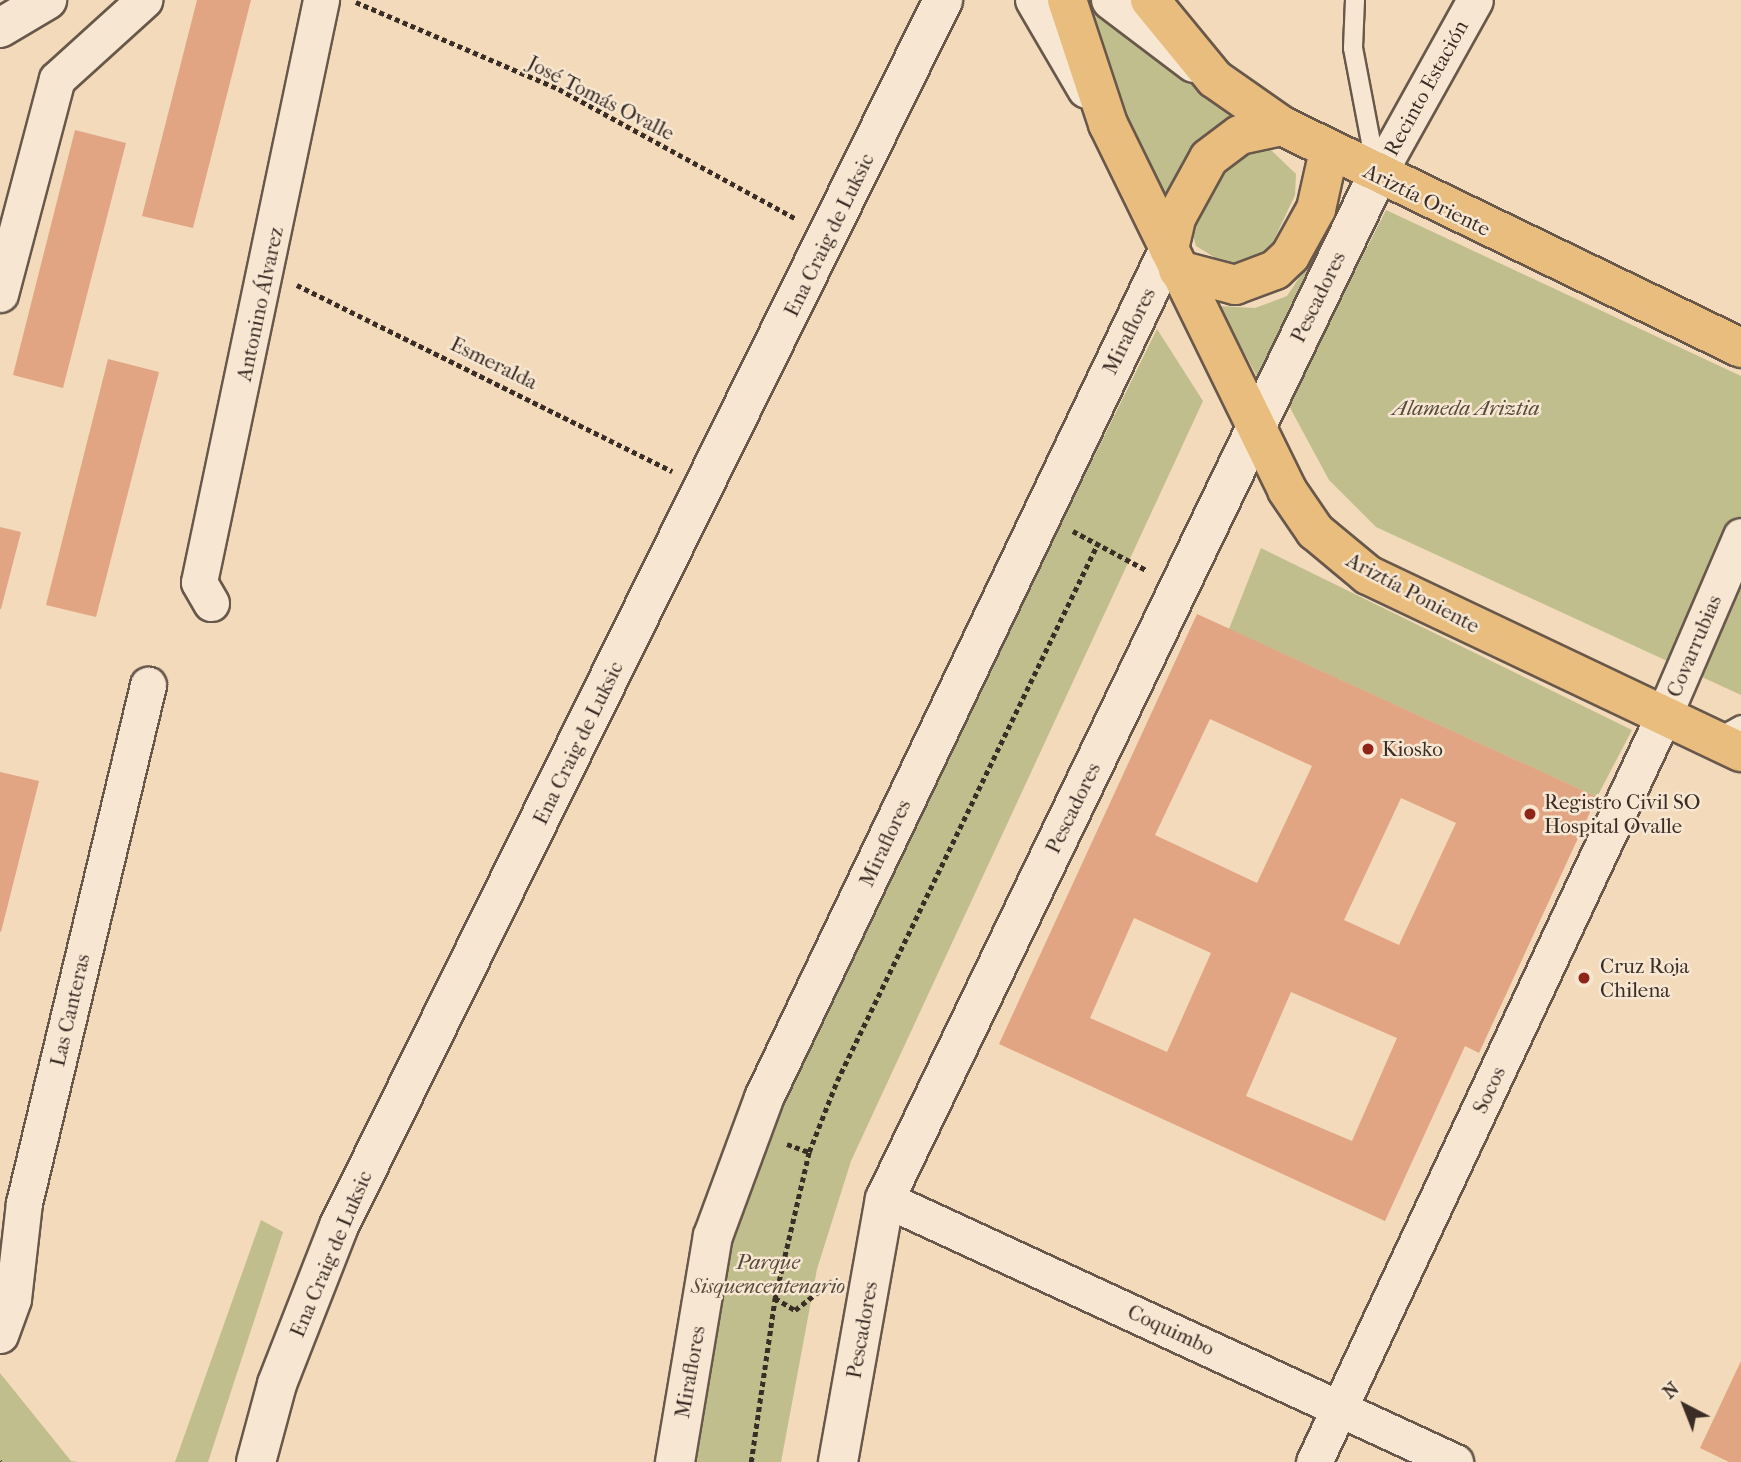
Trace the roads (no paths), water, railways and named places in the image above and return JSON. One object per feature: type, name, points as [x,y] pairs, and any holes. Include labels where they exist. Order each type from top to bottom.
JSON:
[{"type":"main road","name":"Ariztía Poniente","points":[[1042,0],[1108,124],[1301,512],[1349,563],[1663,717],[1732,739]]},
{"type":"main road","name":"Ariztía Oriente","points":[[1163,5],[1215,79],[1282,127],[1377,176],[1741,348]]},
{"type":"main road","points":[[1282,127],[1240,135],[1209,158],[1176,218],[1174,259],[1234,285],[1275,270],[1290,256],[1316,209],[1329,151]]},
{"type":"street","points":[[0,27],[47,0]]},
{"type":"street","points":[[0,294],[57,79],[144,0]]},
{"type":"street","name":"Antonino Álvarez","points":[[211,603],[199,582],[268,270],[321,0]]},
{"type":"street","name":"Ena Craig de Luksic","points":[[256,1462],[276,1384],[339,1226],[829,237],[943,0]]},
{"type":"street","name":"Ena Craig de Luksic","points":[[927,35],[967,0]]},
{"type":"street","points":[[1111,0],[1215,79]]},
{"type":"street","name":"Recinto Estación","points":[[1377,176],[1475,0]]},
{"type":"street","name":"Pescadores","points":[[838,1462],[885,1199],[1377,176]]},
{"type":"street","name":"Miraflores","points":[[675,1462],[713,1236],[764,1097],[1174,259]]},
{"type":"street","name":"Covarrubias","points":[[1663,717],[1741,536]]},
{"type":"street","name":"Las Canteras","points":[[0,1335],[13,1299],[24,1203],[148,685]]},
{"type":"street","name":"Socos","points":[[1314,1462],[1663,717]]},
{"type":"street","name":"Coquimbo","points":[[885,1199],[1455,1462]]},
{"type":"lane","points":[[1355,0],[1353,48],[1377,176]]},
{"type":"place","name":"Kiosko","points":[[1368,749]]},
{"type":"place","name":"Registro Civil SO Hospital Ovalle","points":[[1530,814]]},
{"type":"place","name":"Cruz Roja Chilena","points":[[1584,978]]},
{"type":"park label","name":"Alameda Ariztia","points":[[1466,408]]},
{"type":"park label","name":"Parque Sisquencentenario","points":[[768,1274]]}]
